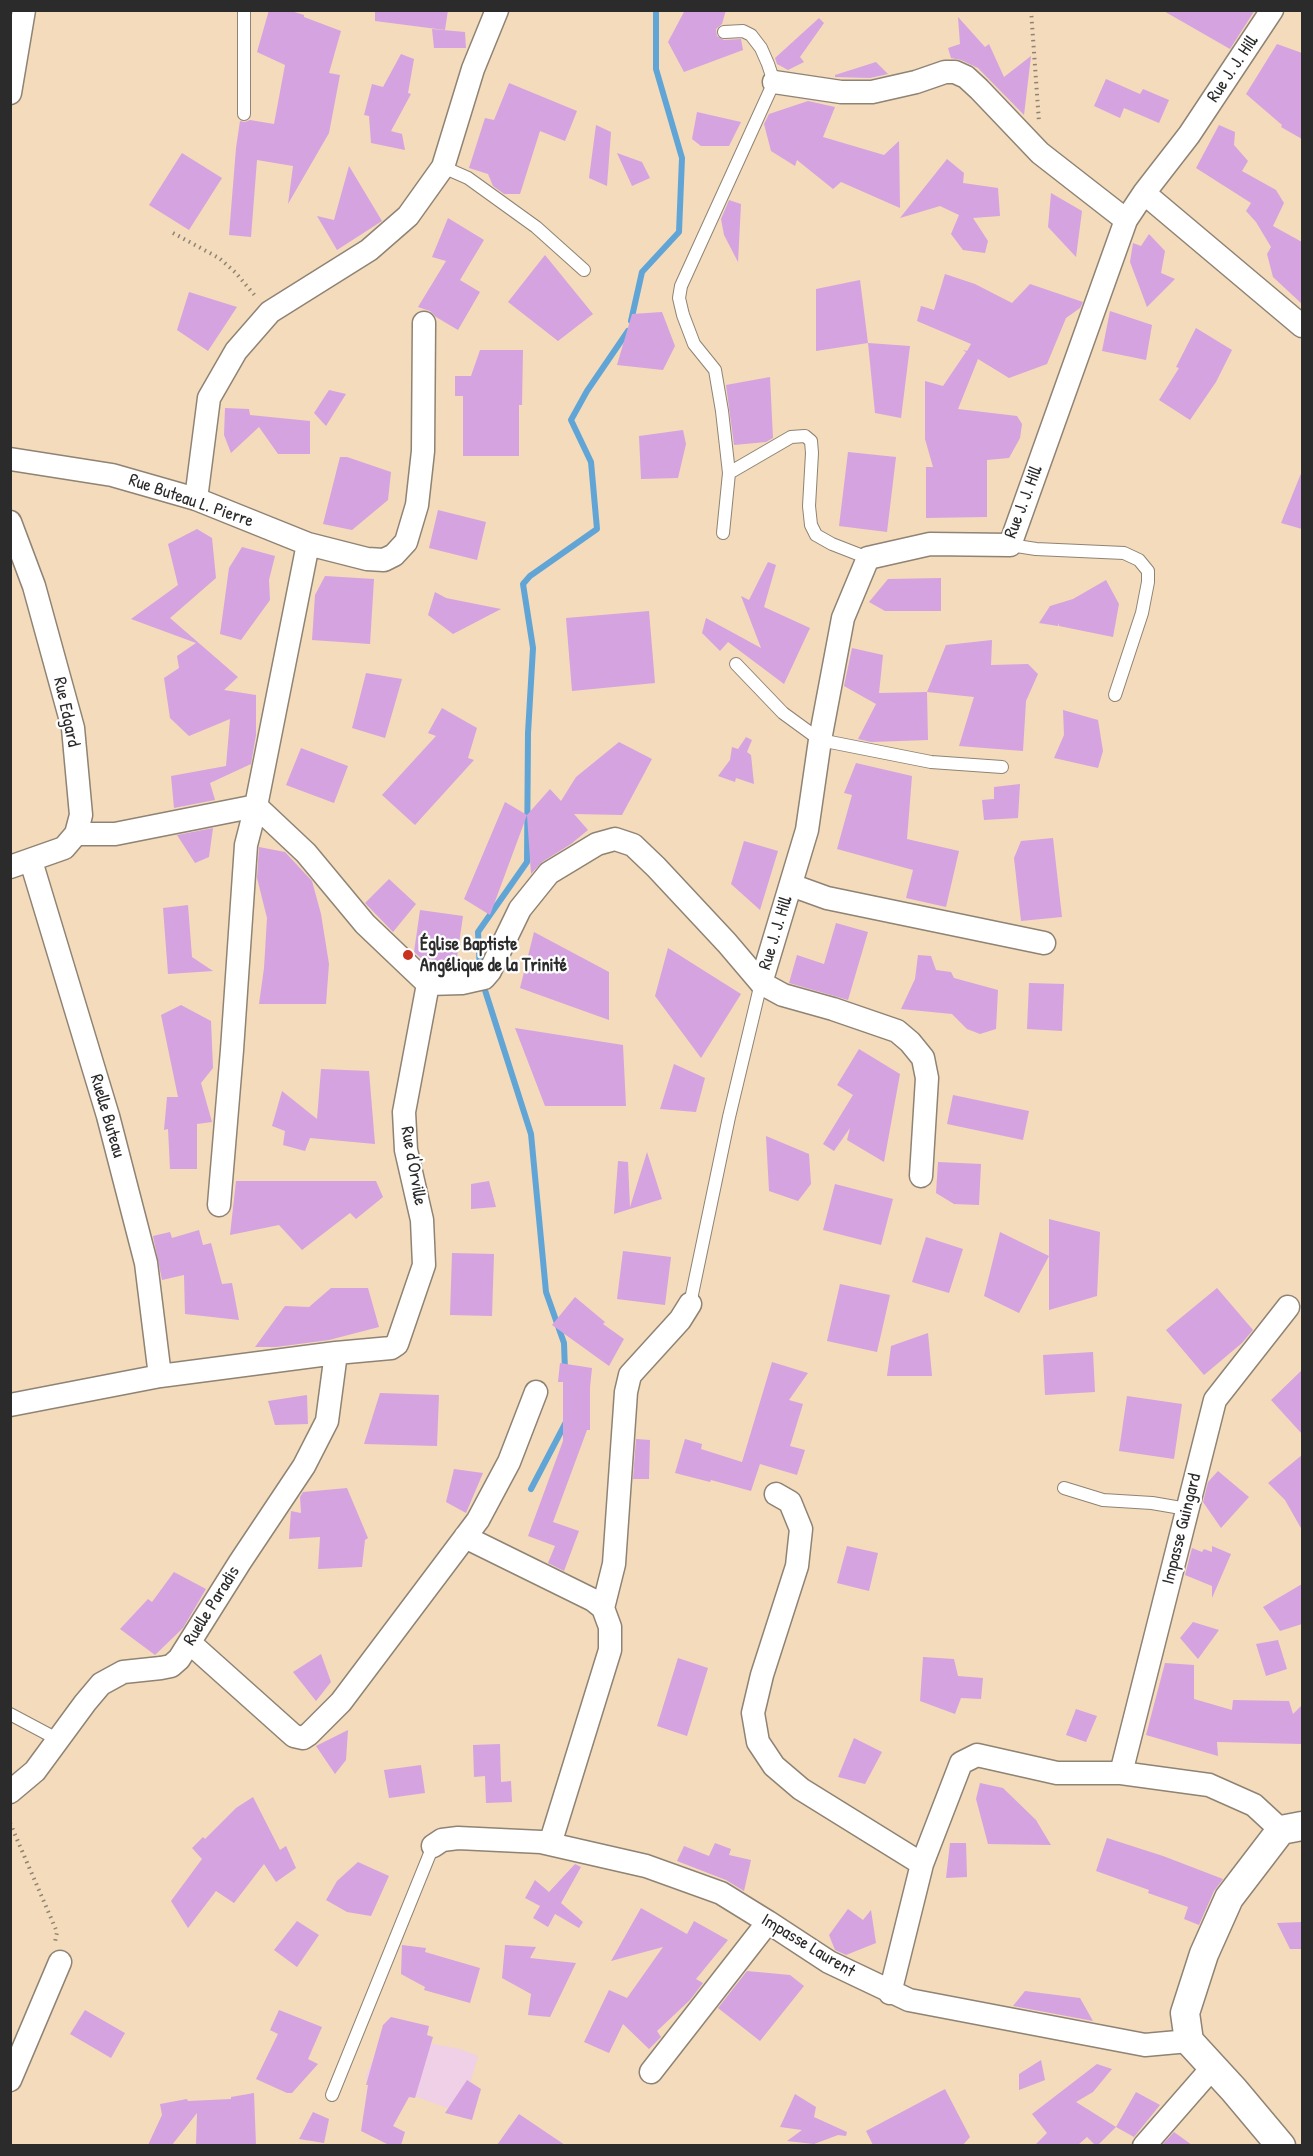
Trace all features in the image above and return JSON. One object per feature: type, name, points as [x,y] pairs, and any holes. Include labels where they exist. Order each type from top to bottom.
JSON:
[{"type":"street","points":[[10,93],[24,10]]},
{"type":"street","points":[[196,500],[209,398],[236,351],[270,312],[369,250],[408,216],[443,167],[472,69],[496,10]]},
{"type":"street","name":"Rue J. J. Hill","points":[[761,983],[807,830],[820,740],[843,618],[868,558],[930,544],[1010,545],[1126,220],[1189,135],[1272,10]]},
{"type":"street","points":[[774,82],[841,92],[872,92],[916,82],[945,72],[956,72],[966,77],[1040,153],[1126,220]]},
{"type":"street","points":[[1144,193],[1302,326]]},
{"type":"street","name":"Rue Buteau L. Pierre","points":[[10,459],[112,475],[196,500],[308,544],[367,559],[384,560],[394,555],[406,542],[417,505],[423,451],[424,323]]},
{"type":"street","name":"Rue Edgard","points":[[10,522],[34,586],[73,728],[81,815],[76,834]]},
{"type":"street","points":[[219,1205],[246,845],[256,806],[308,544]]},
{"type":"street","points":[[21,864],[64,848],[76,834],[115,834],[256,806]]},
{"type":"street","points":[[256,806],[306,854],[365,924],[428,984],[462,983],[480,979],[490,971],[520,909],[549,873],[597,844],[615,839],[633,845],[728,943],[761,983],[783,995],[897,1031],[910,1042],[923,1058],[927,1078],[921,1176]]},
{"type":"street","name":"Ruelle Buteau","points":[[21,864],[108,1116],[146,1263],[160,1376]]},
{"type":"street","points":[[791,885],[827,898],[1044,943]]},
{"type":"street","name":"Rue d'Orville","points":[[10,1405],[160,1376],[392,1348],[397,1344],[424,1264],[422,1220],[406,1150],[404,1112],[428,984]]},
{"type":"street","points":[[603,1608],[614,1564],[626,1392],[630,1375],[680,1320],[690,1304]]},
{"type":"street","name":"Impasse Guingard","points":[[1121,1773],[1215,1400],[1288,1307]]},
{"type":"street","name":"Ruelle Paradis","points":[[10,1792],[35,1771],[57,1739],[101,1684],[123,1672],[171,1666],[179,1659],[304,1466],[327,1421],[336,1353]]},
{"type":"street","points":[[190,1643],[294,1736],[303,1738],[309,1734],[341,1702],[478,1520],[510,1462],[536,1392]]},
{"type":"street","points":[[776,1494],[790,1502],[801,1529],[796,1566],[762,1675],[753,1713],[758,1742],[774,1766],[801,1789],[922,1864]]},
{"type":"street","points":[[465,1537],[593,1599],[603,1608],[610,1627],[610,1650],[550,1844]]},
{"type":"street","points":[[890,1993],[922,1864],[961,1763],[977,1755],[1057,1773],[1121,1773],[1209,1785],[1254,1804],[1292,1828],[1229,1898],[1204,1954],[1185,2013],[1189,2041],[1281,2145]]},
{"type":"street","name":"Impasse Laurent","points":[[433,1846],[442,1840],[458,1838],[550,1844],[646,1866],[721,1893],[829,1962],[890,1993],[909,2000],[1145,2045],[1189,2041]]},
{"type":"street","points":[[651,2072],[768,1922]]},
{"type":"street","points":[[10,2080],[60,1962]]},
{"type":"street","points":[[1144,2145],[1213,2067]]},
{"type":"lane","points":[[243,10],[243,114]]},
{"type":"lane","points":[[723,533],[729,473],[722,411],[715,370],[694,344],[683,315],[680,298],[681,286],[774,82],[764,56],[751,35],[743,30],[724,32]]},
{"type":"lane","points":[[443,167],[468,178],[536,227],[584,270]]},
{"type":"lane","points":[[729,473],[791,436],[805,436],[810,441],[812,453],[808,506],[816,535],[868,558]]},
{"type":"lane","points":[[1010,545],[1036,549],[1125,553],[1139,560],[1148,571],[1142,613],[1115,695]]},
{"type":"lane","points":[[736,664],[783,713],[820,740],[931,762],[1002,767]]},
{"type":"lane","points":[[690,1304],[729,1117],[761,983]]},
{"type":"lane","points":[[1064,1488],[1103,1500],[1152,1503],[1187,1509]]},
{"type":"lane","points":[[10,1714],[57,1739]]},
{"type":"lane","points":[[332,2095],[433,1846]]},
{"type":"path","points":[[1030,10],[1040,153]]},
{"type":"path","points":[[173,233],[219,258],[235,272],[270,312]]},
{"type":"path","points":[[10,1823],[57,1932],[55,1944],[60,1962]]},
{"type":"shaded area","points":[[384,2035],[460,2049],[478,2056],[461,2113],[365,2078]]},
{"type":"building","points":[[269,10],[288,10],[341,31],[329,73],[340,75],[329,133],[288,204],[293,166],[257,160],[251,237],[229,235],[240,121],[250,120],[274,124],[285,65],[257,52]]},
{"type":"building","points":[[375,10],[448,10],[445,30],[375,21]]},
{"type":"building","points":[[685,10],[726,10],[722,24],[716,29],[717,36],[724,40],[741,39],[743,50],[684,72],[668,42]]},
{"type":"building","points":[[1162,10],[1255,10],[1230,49]]},
{"type":"building","points":[[958,17],[985,47],[989,44],[1004,77],[1031,56],[1024,115],[978,68],[951,58],[948,48],[960,44]]},
{"type":"building","points":[[819,18],[824,23],[800,57],[804,62],[788,70],[777,64],[775,58]]},
{"type":"building","points":[[432,29],[465,32],[466,48],[434,48]]},
{"type":"building","points":[[1277,44],[1302,53],[1302,139],[1281,127],[1282,125],[1246,94]]},
{"type":"building","points":[[401,54],[414,59],[408,93],[411,94],[391,131],[402,134],[405,150],[371,143],[369,116],[364,115],[372,84],[383,87]]},
{"type":"building","points":[[876,62],[888,74],[870,78],[835,77],[835,75]]},
{"type":"building","points":[[1106,79],[1140,94],[1143,89],[1169,100],[1159,123],[1124,108],[1120,118],[1094,106]]},
{"type":"building","points":[[509,83],[577,111],[565,141],[540,131],[520,194],[504,194],[493,186],[488,174],[469,168],[485,118],[494,120]]},
{"type":"building","points":[[808,101],[835,107],[823,137],[884,155],[899,141],[900,208],[841,182],[833,189],[797,160],[795,166],[771,151],[764,124],[769,114]]},
{"type":"building","points":[[697,112],[741,122],[729,146],[701,146],[692,139]]},
{"type":"building","points":[[596,125],[611,132],[607,186],[589,178]]},
{"type":"building","points":[[1219,125],[1235,132],[1234,145],[1248,161],[1242,171],[1276,190],[1284,203],[1273,226],[1302,242],[1302,304],[1273,277],[1267,254],[1271,247],[1256,222],[1246,211],[1251,203],[1196,168]]},
{"type":"building","points":[[182,153],[222,178],[189,230],[149,205]]},
{"type":"building","points":[[617,153],[642,162],[650,178],[632,186]]},
{"type":"building","points":[[947,159],[964,173],[963,183],[998,188],[1000,216],[973,218],[988,241],[985,253],[963,250],[951,234],[959,215],[940,206],[900,218]]},
{"type":"building","points":[[349,166],[382,221],[337,250],[317,216],[334,220]]},
{"type":"building","points":[[1051,193],[1082,211],[1076,257],[1048,227]]},
{"type":"building","points":[[729,200],[741,204],[738,262],[724,235],[721,219]]},
{"type":"building","points":[[448,218],[484,240],[460,280],[480,292],[458,330],[430,311],[418,307],[446,261],[432,257]]},
{"type":"building","points":[[1149,234],[1165,251],[1161,273],[1175,279],[1147,307],[1130,262],[1133,243],[1141,246]]},
{"type":"building","points":[[545,255],[593,314],[558,341],[508,302]]},
{"type":"building","points":[[945,274],[975,284],[1012,303],[1030,284],[1083,302],[1080,308],[1066,318],[1047,364],[1009,378],[978,359],[958,409],[1017,416],[1022,424],[1020,438],[1009,458],[987,460],[987,517],[926,518],[926,467],[933,467],[925,439],[925,381],[943,386],[966,352],[963,350],[967,351],[971,344],[917,321],[921,306],[934,310]]},
{"type":"building","points":[[860,280],[868,343],[816,351],[816,289]]},
{"type":"building","points":[[189,292],[237,307],[208,351],[177,330]]},
{"type":"building","points":[[1110,311],[1152,325],[1146,360],[1102,351]]},
{"type":"building","points":[[662,312],[675,346],[663,370],[617,365],[632,314]]},
{"type":"building","points":[[1196,328],[1232,350],[1216,382],[1190,420],[1159,400],[1179,368],[1176,367]]},
{"type":"building","points":[[868,343],[910,346],[901,418],[875,413]]},
{"type":"building","points":[[480,350],[523,350],[522,405],[519,405],[519,456],[463,456],[463,396],[455,396],[455,376],[471,376]]},
{"type":"building","points":[[770,377],[773,438],[766,442],[734,445],[726,385]]},
{"type":"building","points":[[329,390],[346,394],[326,426],[314,413]]},
{"type":"building","points":[[225,408],[249,409],[250,415],[310,421],[310,454],[278,454],[259,427],[231,453],[224,435]]},
{"type":"building","points":[[683,430],[686,444],[678,478],[641,479],[639,436]]},
{"type":"building","points":[[848,452],[896,457],[887,532],[839,526]]},
{"type":"building","points":[[340,457],[347,457],[391,472],[388,500],[352,530],[323,524]]},
{"type":"building","points":[[1302,471],[1302,529],[1281,523]]},
{"type":"building","points":[[438,510],[486,522],[477,560],[429,548]]},
{"type":"building","points":[[197,529],[212,538],[216,578],[170,618],[238,677],[224,690],[256,695],[256,735],[251,764],[210,783],[215,800],[174,808],[171,776],[226,766],[230,719],[189,736],[170,718],[164,678],[179,668],[177,656],[196,643],[131,619],[178,585],[168,544]]},
{"type":"building","points":[[242,547],[275,556],[269,580],[270,600],[241,640],[220,634],[229,568]]},
{"type":"building","points":[[768,562],[776,565],[764,607],[810,628],[784,684],[728,642],[720,651],[702,633],[706,618],[761,648],[741,596],[749,600]]},
{"type":"building","points":[[325,576],[374,579],[370,644],[312,640],[315,595]]},
{"type":"building","points":[[941,578],[941,611],[885,611],[869,602],[888,579]]},
{"type":"building","points":[[1106,580],[1119,604],[1113,637],[1059,626],[1059,623],[1058,626],[1039,623],[1050,606],[1073,599]]},
{"type":"building","points":[[435,592],[446,598],[501,609],[453,634],[428,615]]},
{"type":"building","points":[[649,611],[655,683],[572,691],[566,618]]},
{"type":"building","points":[[992,640],[991,665],[1028,664],[1038,674],[1026,701],[1023,751],[959,746],[974,697],[927,692],[946,645]]},
{"type":"building","points":[[852,648],[883,655],[879,693],[927,692],[928,740],[871,742],[858,739],[876,704],[844,686]]},
{"type":"building","points":[[366,673],[402,679],[385,738],[352,728]]},
{"type":"building","points":[[442,708],[477,728],[468,758],[474,760],[415,825],[382,795],[436,736],[428,733]]},
{"type":"building","points":[[1063,710],[1098,720],[1103,751],[1098,768],[1054,758],[1064,735]]},
{"type":"building","points":[[746,737],[752,740],[747,752],[751,755],[754,784],[736,778],[735,782],[718,776],[730,760],[732,747],[738,749]]},
{"type":"building","points":[[619,742],[652,759],[622,815],[574,814],[588,830],[542,862],[531,874],[527,815],[550,789],[561,801],[576,777]]},
{"type":"building","points":[[301,748],[348,766],[334,803],[286,785]]},
{"type":"building","points":[[856,763],[912,776],[907,839],[959,851],[946,907],[906,898],[913,870],[837,849],[852,795],[844,793]]},
{"type":"building","points":[[1020,784],[1018,818],[984,820],[982,800],[994,799],[994,787]]},
{"type":"building","points":[[505,802],[527,815],[490,915],[464,899]]},
{"type":"building","points":[[213,828],[209,857],[195,863],[177,835]]},
{"type":"building","points":[[1053,838],[1062,917],[1021,921],[1014,858],[1021,841]]},
{"type":"building","points":[[744,841],[778,851],[760,910],[731,884]]},
{"type":"building","points":[[259,847],[285,852],[312,881],[321,914],[329,964],[326,1004],[259,1004],[267,918],[257,878]]},
{"type":"building","points":[[389,879],[416,904],[393,932],[365,903]]},
{"type":"building","points":[[188,905],[192,957],[213,971],[168,974],[163,908]]},
{"type":"building","points":[[420,910],[463,916],[456,964],[421,958],[414,952]]},
{"type":"building","points":[[836,923],[868,932],[848,1000],[789,983],[797,955],[824,964]]},
{"type":"building","points":[[534,932],[609,972],[609,1020],[520,988]]},
{"type":"building","points":[[668,948],[741,994],[701,1058],[655,996]]},
{"type":"building","points":[[918,955],[931,956],[936,970],[951,972],[954,978],[998,990],[996,1029],[980,1034],[967,1029],[952,1014],[901,1009],[915,979]]},
{"type":"building","points":[[1029,983],[1064,984],[1062,1031],[1027,1029]]},
{"type":"building","points":[[181,1005],[211,1021],[213,1068],[201,1083],[212,1122],[197,1124],[197,1169],[170,1169],[168,1129],[164,1130],[167,1097],[178,1097],[161,1015]]},
{"type":"building","points":[[515,1028],[623,1045],[626,1106],[545,1106]]},
{"type":"building","points":[[859,1049],[900,1074],[884,1162],[847,1140],[850,1128],[834,1151],[823,1144],[853,1095],[837,1085]]},
{"type":"building","points":[[674,1064],[705,1078],[696,1112],[660,1109]]},
{"type":"building","points":[[321,1069],[369,1071],[375,1144],[310,1138],[305,1151],[283,1145],[285,1131],[272,1126],[282,1091],[317,1119]]},
{"type":"building","points":[[953,1095],[1029,1111],[1023,1140],[947,1124]]},
{"type":"building","points":[[766,1136],[809,1154],[811,1184],[798,1201],[769,1191]]},
{"type":"building","points":[[647,1152],[662,1199],[614,1214],[618,1161],[628,1162],[630,1207]]},
{"type":"building","points":[[938,1162],[981,1164],[979,1205],[954,1204],[936,1193]]},
{"type":"building","points":[[236,1181],[376,1181],[383,1197],[356,1219],[350,1213],[302,1250],[279,1225],[230,1235]]},
{"type":"building","points":[[489,1181],[496,1207],[471,1209],[471,1184]]},
{"type":"building","points":[[835,1184],[893,1199],[881,1245],[823,1230]]},
{"type":"building","points":[[1049,1219],[1100,1232],[1097,1296],[1049,1310]]},
{"type":"building","points":[[199,1230],[203,1245],[211,1243],[222,1284],[232,1283],[239,1320],[185,1314],[184,1275],[162,1280],[153,1236],[170,1232],[172,1238]]},
{"type":"building","points":[[1000,1232],[1049,1256],[1019,1313],[984,1296]]},
{"type":"building","points":[[926,1237],[963,1249],[949,1293],[912,1282]]},
{"type":"building","points":[[623,1251],[671,1257],[665,1305],[617,1299]]},
{"type":"building","points":[[452,1253],[494,1254],[492,1316],[450,1315]]},
{"type":"building","points":[[840,1284],[890,1295],[877,1352],[827,1341]]},
{"type":"building","points":[[331,1288],[368,1288],[379,1327],[329,1340],[276,1347],[255,1347],[285,1306],[309,1307]]},
{"type":"building","points":[[1217,1288],[1253,1330],[1242,1343],[1204,1375],[1166,1330]]},
{"type":"building","points":[[575,1297],[605,1322],[603,1324],[624,1339],[609,1366],[552,1325]]},
{"type":"building","points":[[928,1333],[932,1376],[887,1376],[891,1346]]},
{"type":"building","points":[[1093,1352],[1095,1392],[1045,1395],[1043,1355]]},
{"type":"building","points":[[772,1362],[808,1373],[789,1400],[803,1404],[790,1446],[805,1450],[797,1475],[760,1464],[751,1491],[675,1473],[685,1439],[702,1444],[701,1449],[742,1462]]},
{"type":"building","points":[[560,1363],[592,1368],[590,1430],[587,1430],[553,1522],[579,1531],[564,1571],[548,1563],[555,1546],[528,1536],[563,1441],[563,1382],[558,1382]]},
{"type":"building","points":[[1302,1370],[1302,1434],[1271,1400]]},
{"type":"building","points":[[380,1393],[439,1395],[437,1446],[364,1444]]},
{"type":"building","points":[[307,1395],[308,1424],[275,1425],[268,1401]]},
{"type":"building","points":[[1127,1396],[1182,1404],[1174,1459],[1119,1451]]},
{"type":"building","points":[[636,1439],[650,1440],[649,1479],[633,1479]]},
{"type":"building","points":[[1302,1455],[1302,1530],[1285,1500],[1268,1483]]},
{"type":"building","points":[[454,1469],[483,1473],[466,1513],[446,1502]]},
{"type":"building","points":[[1218,1471],[1249,1497],[1221,1528],[1203,1502],[1208,1482]]},
{"type":"building","points":[[347,1488],[368,1538],[365,1540],[362,1567],[318,1569],[320,1537],[289,1539],[291,1511],[301,1513],[300,1497],[303,1492]]},
{"type":"building","points":[[847,1546],[878,1553],[869,1591],[837,1583]]},
{"type":"building","points":[[1212,1546],[1231,1554],[1212,1598],[1212,1586],[1185,1575],[1192,1548],[1202,1552],[1204,1549],[1212,1552]]},
{"type":"building","points":[[174,1572],[206,1589],[183,1628],[155,1655],[120,1629],[148,1599],[152,1602]]},
{"type":"building","points":[[1302,1584],[1302,1624],[1280,1631],[1263,1607]]},
{"type":"building","points":[[1193,1622],[1219,1630],[1198,1659],[1180,1638]]},
{"type":"building","points":[[1278,1640],[1287,1669],[1266,1676],[1256,1644]]},
{"type":"building","points":[[321,1654],[331,1682],[316,1701],[293,1672]]},
{"type":"building","points":[[923,1657],[954,1659],[958,1676],[983,1678],[981,1699],[961,1698],[955,1714],[920,1701]]},
{"type":"building","points":[[678,1658],[708,1668],[687,1736],[657,1726]]},
{"type":"building","points":[[1165,1663],[1194,1665],[1194,1699],[1232,1710],[1233,1700],[1289,1701],[1293,1714],[1302,1705],[1302,1744],[1217,1742],[1218,1756],[1146,1735]]},
{"type":"building","points":[[1076,1709],[1097,1716],[1086,1742],[1066,1735]]},
{"type":"building","points":[[348,1730],[346,1760],[335,1774],[316,1746]]},
{"type":"building","points":[[854,1738],[882,1752],[865,1784],[838,1777]]},
{"type":"building","points":[[500,1744],[501,1782],[511,1781],[512,1802],[486,1803],[485,1776],[474,1777],[473,1745]]},
{"type":"building","points":[[421,1765],[425,1793],[389,1798],[384,1770]]},
{"type":"building","points":[[980,1783],[1003,1788],[1036,1820],[1051,1845],[988,1844],[976,1799]]},
{"type":"building","points":[[253,1797],[280,1850],[286,1846],[296,1868],[276,1882],[264,1864],[234,1903],[216,1891],[188,1928],[171,1901],[202,1859],[192,1848],[203,1837],[205,1839],[236,1808]]},
{"type":"building","points":[[1107,1838],[1223,1879],[1214,1891],[1199,1925],[1184,1919],[1188,1907],[1096,1871]]},
{"type":"building","points":[[715,1843],[731,1849],[729,1855],[751,1860],[744,1891],[726,1880],[677,1861],[684,1846],[709,1856]]},
{"type":"building","points":[[950,1843],[966,1843],[967,1877],[946,1878]]},
{"type":"building","points":[[358,1862],[389,1876],[371,1916],[347,1912],[326,1900],[337,1881]]},
{"type":"building","points":[[575,1864],[581,1867],[561,1903],[583,1922],[579,1928],[555,1914],[548,1927],[533,1918],[540,1906],[525,1898],[535,1880],[549,1892]]},
{"type":"building","points":[[641,1908],[687,1934],[694,1921],[728,1940],[696,1979],[703,1983],[690,2000],[657,2031],[661,2037],[649,2049],[623,2024],[609,2053],[584,2042],[609,1990],[627,1998],[663,1947],[611,1961]]},
{"type":"building","points":[[848,1909],[863,1920],[871,1910],[876,1943],[846,1955],[835,1950],[829,1935]]},
{"type":"building","points":[[297,1921],[319,1935],[297,1967],[274,1950]]},
{"type":"building","points":[[1302,1922],[1302,1949],[1290,1949],[1277,1923]]},
{"type":"building","points":[[402,1945],[426,1948],[425,1952],[480,1968],[470,2003],[424,1990],[425,1987],[401,1974]]},
{"type":"building","points":[[505,1945],[536,1947],[530,1958],[576,1963],[550,2017],[528,2015],[531,1994],[502,1978]]},
{"type":"building","points":[[747,1971],[790,1975],[804,1986],[760,2041],[718,2008]]},
{"type":"building","points":[[1025,1991],[1080,1998],[1093,2021],[1013,2006]]},
{"type":"building","points":[[85,2010],[125,2033],[111,2058],[70,2034]]},
{"type":"building","points":[[279,2010],[322,2027],[308,2059],[318,2064],[292,2093],[287,2093],[256,2079],[278,2034],[270,2030]]},
{"type":"building","points":[[391,2017],[429,2026],[427,2035],[433,2037],[415,2098],[409,2097],[393,2126],[405,2132],[401,2145],[389,2145],[361,2131],[368,2085],[366,2085],[383,2025]]},
{"type":"building","points":[[1041,2060],[1045,2080],[1019,2090],[1019,2074]]},
{"type":"building","points":[[1097,2064],[1112,2069],[1093,2092],[1076,2102],[1116,2127],[1098,2145],[1087,2137],[1078,2145],[1035,2145],[1047,2133],[1032,2114]]},
{"type":"building","points":[[467,2080],[481,2089],[472,2120],[445,2113]]},
{"type":"building","points":[[945,2089],[970,2137],[963,2145],[873,2145],[866,2131]]},
{"type":"building","points":[[1136,2092],[1160,2105],[1134,2137],[1116,2127]]},
{"type":"building","points":[[254,2093],[256,2145],[196,2145],[197,2113],[172,2145],[148,2145],[162,2115],[160,2104],[187,2099],[188,2101],[231,2099],[231,2097]]},
{"type":"building","points":[[795,2094],[816,2107],[814,2117],[847,2132],[846,2136],[838,2135],[814,2144],[787,2141],[802,2130],[780,2127]]},
{"type":"building","points":[[313,2112],[329,2119],[324,2143],[299,2139]]},
{"type":"building","points":[[519,2114],[565,2145],[497,2145]]},
{"type":"building","points":[[1174,2132],[1192,2145],[1162,2145]]},
{"type":"waterway","points":[[631,321],[642,272],[679,232],[682,158],[656,69],[656,10]]},
{"type":"waterway","points":[[480,971],[478,932],[527,862],[528,733],[533,648],[523,584],[530,576],[597,529],[591,462],[571,420],[587,391],[628,331]]},
{"type":"waterway","points":[[483,984],[531,1134],[546,1292],[564,1343],[565,1371]]},
{"type":"waterway","points":[[531,1489],[566,1422]]},
{"type":"place","name":"Église Baptiste Angélique de la Trinité","points":[[408,955]]}]
